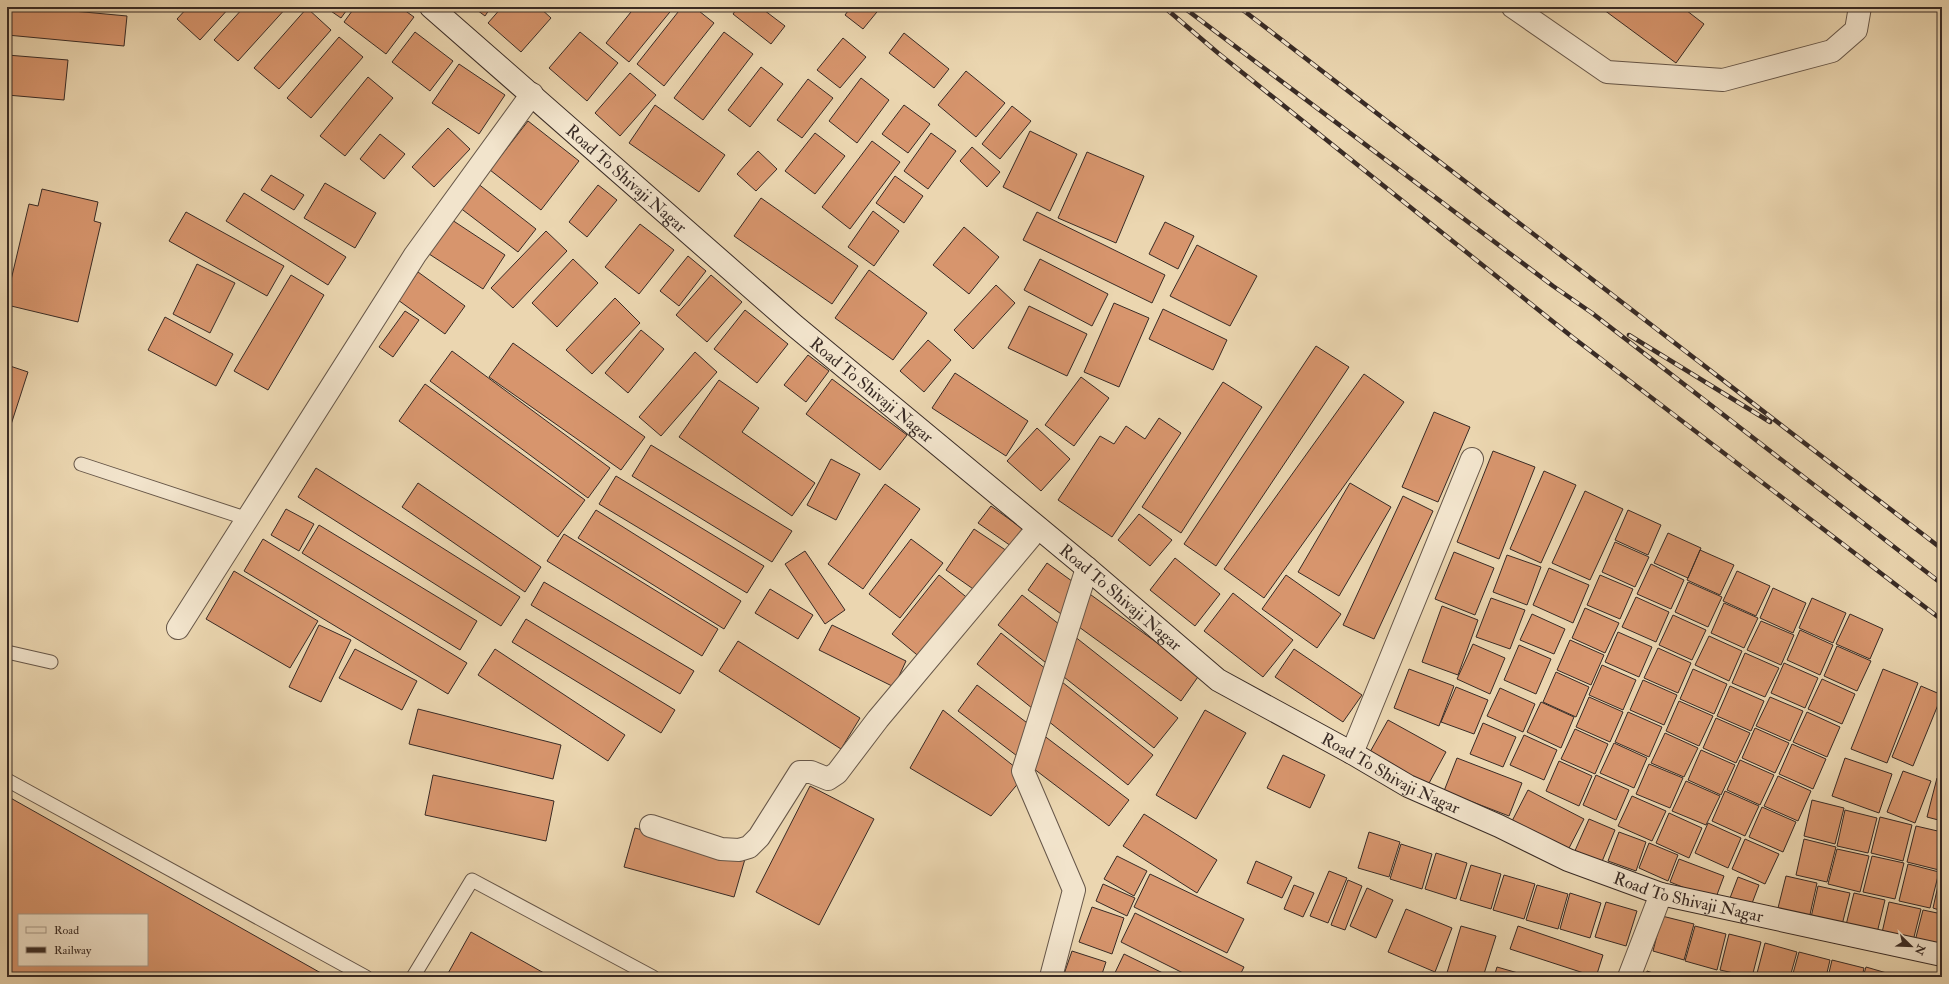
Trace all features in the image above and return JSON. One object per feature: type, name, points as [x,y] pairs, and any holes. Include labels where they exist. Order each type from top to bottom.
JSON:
[{"type":"street","name":"Road To Shivaji Nagar","points":[[431,7],[795,326],[1087,568],[1218,680],[1352,753],[1408,786],[1499,826],[1568,860],[1661,894],[1942,955]]},
{"type":"street","points":[[1513,7],[1607,72],[1723,80],[1832,51],[1856,30],[1860,7]]},
{"type":"street","points":[[178,628],[415,255],[532,94]]},
{"type":"street","points":[[1352,753],[1472,459]]},
{"type":"street","points":[[652,826],[721,849],[739,850],[749,847],[759,837],[800,772],[811,772],[828,779],[837,773],[878,720],[1038,528]]},
{"type":"street","points":[[1051,977],[1074,890],[1023,771],[1087,568]]},
{"type":"street","points":[[1629,977],[1661,894]]},
{"type":"lane","points":[[81,464],[248,519]]},
{"type":"lane","points":[[7,652],[51,662]]},
{"type":"lane","points":[[7,780],[366,977]]},
{"type":"lane","points":[[413,977],[472,880],[653,977]]},
{"type":"building","points":[[7,7],[30,7],[127,16],[124,46],[7,35]]},
{"type":"building","points":[[188,7],[230,7],[200,40],[177,19]]},
{"type":"building","points":[[244,7],[287,7],[238,61],[214,40]]},
{"type":"building","points":[[325,7],[349,7],[341,18]]},
{"type":"building","points":[[355,7],[400,7],[414,17],[386,54],[344,22]]},
{"type":"building","points":[[473,7],[491,7],[485,16]]},
{"type":"building","points":[[502,7],[539,7],[551,18],[521,52],[488,23]]},
{"type":"building","points":[[635,7],[674,7],[629,62],[606,43]]},
{"type":"building","points":[[682,7],[694,7],[714,23],[664,86],[637,64]]},
{"type":"building","points":[[738,7],[760,7],[785,26],[771,44],[733,14]]},
{"type":"building","points":[[851,7],[881,7],[863,29],[845,15]]},
{"type":"building","points":[[1600,7],[1682,7],[1704,24],[1676,63]]},
{"type":"building","points":[[307,8],[331,30],[279,89],[254,68]]},
{"type":"building","points":[[415,32],[453,61],[430,91],[392,62]]},
{"type":"building","points":[[580,32],[618,63],[587,101],[549,68]]},
{"type":"building","points":[[724,32],[753,54],[703,120],[674,98]]},
{"type":"building","points":[[904,33],[949,69],[934,88],[889,53]]},
{"type":"building","points":[[339,37],[363,57],[311,118],[287,98]]},
{"type":"building","points":[[843,38],[866,57],[840,88],[817,70]]},
{"type":"building","points":[[7,55],[68,60],[64,100],[7,95]]},
{"type":"building","points":[[459,64],[505,95],[479,134],[432,103]]},
{"type":"building","points":[[761,67],[783,84],[750,127],[728,110]]},
{"type":"building","points":[[966,71],[1005,103],[976,137],[938,105]]},
{"type":"building","points":[[630,73],[656,95],[620,136],[595,113]]},
{"type":"building","points":[[368,77],[393,98],[345,156],[320,136]]},
{"type":"building","points":[[861,78],[889,100],[857,143],[829,121]]},
{"type":"building","points":[[808,79],[833,98],[802,138],[777,120]]},
{"type":"building","points":[[655,105],[725,155],[699,192],[629,143]]},
{"type":"building","points":[[904,105],[930,124],[908,153],[882,134]]},
{"type":"building","points":[[1012,106],[1031,121],[1000,159],[982,144]]},
{"type":"building","points":[[528,121],[579,161],[541,210],[490,170]]},
{"type":"building","points":[[448,128],[470,149],[434,187],[412,167]]},
{"type":"building","points":[[1030,131],[1077,154],[1050,211],[1003,187]]},
{"type":"building","points":[[815,133],[845,156],[815,194],[785,171]]},
{"type":"building","points":[[931,133],[956,151],[928,189],[904,171]]},
{"type":"building","points":[[380,134],[405,154],[384,179],[360,159]]},
{"type":"building","points":[[872,141],[900,162],[850,229],[822,207]]},
{"type":"building","points":[[972,147],[1000,172],[987,187],[960,161]]},
{"type":"building","points":[[758,151],[777,169],[756,191],[737,174]]},
{"type":"building","points":[[1087,152],[1144,176],[1116,243],[1058,218]]},
{"type":"building","points":[[271,175],[304,195],[294,210],[261,190]]},
{"type":"building","points":[[895,176],[923,196],[904,223],[876,203]]},
{"type":"building","points":[[325,183],[376,213],[355,248],[304,218]]},
{"type":"building","points":[[477,183],[536,229],[518,252],[459,207]]},
{"type":"building","points":[[598,185],[617,200],[587,237],[569,222]]},
{"type":"building","points":[[42,189],[98,202],[94,221],[101,223],[78,322],[7,305],[7,297],[29,204],[38,206]]},
{"type":"building","points":[[244,193],[346,257],[328,285],[226,221]]},
{"type":"building","points":[[761,198],[858,266],[832,304],[734,236]]},
{"type":"building","points":[[873,211],[899,231],[874,266],[848,247]]},
{"type":"building","points":[[186,212],[284,266],[267,296],[169,241]]},
{"type":"building","points":[[1037,212],[1165,275],[1152,303],[1023,240]]},
{"type":"building","points":[[449,218],[505,255],[483,289],[426,252]]},
{"type":"building","points":[[1165,222],[1194,236],[1178,269],[1149,254]]},
{"type":"building","points":[[640,224],[674,250],[639,294],[605,267]]},
{"type":"building","points":[[964,227],[999,257],[969,294],[933,265]]},
{"type":"building","points":[[546,231],[567,251],[513,308],[491,288]]},
{"type":"building","points":[[1197,245],[1257,276],[1230,326],[1170,296]]},
{"type":"building","points":[[688,256],[706,271],[679,306],[660,291]]},
{"type":"building","points":[[573,259],[598,283],[557,327],[532,303]]},
{"type":"building","points":[[1040,259],[1108,294],[1092,326],[1024,290]]},
{"type":"building","points":[[197,264],[235,283],[210,333],[173,314]]},
{"type":"building","points":[[869,270],[927,313],[893,360],[835,318]]},
{"type":"building","points":[[418,272],[465,306],[445,334],[398,300]]},
{"type":"building","points":[[291,275],[324,295],[268,390],[234,371]]},
{"type":"building","points":[[711,275],[742,302],[707,342],[676,315]]},
{"type":"building","points":[[996,285],[1015,303],[973,349],[954,330]]},
{"type":"building","points":[[615,298],[640,323],[592,374],[566,350]]},
{"type":"building","points":[[1114,303],[1149,318],[1119,387],[1084,372]]},
{"type":"building","points":[[1029,306],[1087,334],[1067,376],[1008,348]]},
{"type":"building","points":[[1163,309],[1227,340],[1213,370],[1149,339]]},
{"type":"building","points":[[745,310],[788,344],[757,383],[714,349]]},
{"type":"building","points":[[405,311],[419,320],[393,357],[379,347]]},
{"type":"building","points":[[165,317],[233,354],[216,386],[148,350]]},
{"type":"building","points":[[641,330],[664,349],[628,393],[605,373]]},
{"type":"building","points":[[928,340],[951,360],[924,392],[900,371]]},
{"type":"building","points":[[513,343],[645,437],[621,470],[489,377]]},
{"type":"building","points":[[1316,346],[1349,367],[1216,566],[1184,544]]},
{"type":"building","points":[[452,351],[610,468],[588,498],[430,381]]},
{"type":"building","points":[[695,352],[717,372],[661,436],[639,417]]},
{"type":"building","points":[[808,355],[829,371],[806,402],[784,385]]},
{"type":"building","points":[[7,365],[28,372],[7,437]]},
{"type":"building","points":[[955,373],[1028,421],[1006,456],[932,408]]},
{"type":"building","points":[[1364,374],[1404,402],[1264,598],[1224,569]]},
{"type":"building","points":[[1081,377],[1109,398],[1074,446],[1045,425]]},
{"type":"building","points":[[832,379],[907,435],[880,470],[806,414]]},
{"type":"building","points":[[719,380],[759,408],[742,432],[815,483],[792,516],[679,437]]},
{"type":"building","points":[[1223,382],[1262,407],[1181,533],[1142,507]]},
{"type":"building","points":[[425,384],[585,500],[558,537],[399,421]]},
{"type":"building","points":[[1434,412],[1470,427],[1438,502],[1402,487]]},
{"type":"building","points":[[1159,418],[1181,433],[1112,537],[1058,500],[1100,436],[1114,444],[1126,426],[1145,439]]},
{"type":"building","points":[[1037,428],[1070,459],[1041,491],[1007,461]]},
{"type":"building","points":[[651,445],[792,531],[772,562],[632,476]]},
{"type":"building","points":[[1493,451],[1535,467],[1499,559],[1457,542]]},
{"type":"building","points":[[831,459],[860,474],[836,520],[807,505]]},
{"type":"building","points":[[316,468],[520,597],[501,626],[298,497]]},
{"type":"building","points":[[1544,471],[1576,485],[1541,563],[1510,549]]},
{"type":"building","points":[[616,476],[764,566],[747,593],[599,504]]},
{"type":"building","points":[[418,483],[541,567],[525,592],[402,507]]},
{"type":"building","points":[[1350,483],[1391,507],[1339,596],[1298,572]]},
{"type":"building","points":[[885,484],[920,509],[863,589],[828,564]]},
{"type":"building","points":[[1585,491],[1623,509],[1590,580],[1552,563]]},
{"type":"building","points":[[1403,496],[1433,511],[1374,639],[1343,625]]},
{"type":"building","points":[[991,506],[1023,529],[1011,546],[978,523]]},
{"type":"building","points":[[286,509],[314,524],[299,551],[271,535]]},
{"type":"building","points":[[596,510],[741,601],[724,629],[578,538]]},
{"type":"building","points":[[1628,510],[1661,525],[1648,555],[1615,540]]},
{"type":"building","points":[[1139,514],[1172,540],[1150,566],[1118,540]]},
{"type":"building","points":[[319,525],[477,621],[460,650],[302,553]]},
{"type":"building","points":[[974,529],[1007,551],[979,593],[946,570]]},
{"type":"building","points":[[1668,533],[1701,548],[1688,578],[1654,563]]},
{"type":"building","points":[[564,534],[718,629],[702,656],[547,561]]},
{"type":"building","points":[[263,539],[467,663],[448,694],[244,571]]},
{"type":"building","points":[[911,539],[943,563],[900,618],[869,594]]},
{"type":"building","points":[[1615,542],[1649,557],[1635,587],[1602,572]]},
{"type":"building","points":[[1700,550],[1734,565],[1720,595],[1687,580]]},
{"type":"building","points":[[805,551],[845,610],[825,624],[785,564]]},
{"type":"building","points":[[1454,552],[1494,568],[1475,615],[1435,599]]},
{"type":"building","points":[[1507,555],[1541,567],[1527,605],[1493,592]]},
{"type":"building","points":[[1175,558],[1220,594],[1195,626],[1150,590]]},
{"type":"building","points":[[1047,563],[1200,674],[1181,701],[1028,590]]},
{"type":"building","points":[[1651,564],[1684,580],[1671,609],[1637,594]]},
{"type":"building","points":[[1549,568],[1589,585],[1573,623],[1533,605]]},
{"type":"building","points":[[234,571],[318,621],[290,668],[206,619]]},
{"type":"building","points":[[1737,571],[1770,586],[1756,616],[1723,601]]},
{"type":"building","points":[[939,575],[970,600],[922,659],[892,634]]},
{"type":"building","points":[[1286,575],[1341,614],[1317,648],[1262,609]]},
{"type":"building","points":[[1600,575],[1633,589],[1620,619],[1587,605]]},
{"type":"building","points":[[544,582],[694,671],[680,694],[531,605]]},
{"type":"building","points":[[1688,582],[1722,597],[1708,627],[1675,612]]},
{"type":"building","points":[[1773,588],[1806,603],[1793,633],[1760,618]]},
{"type":"building","points":[[770,589],[813,615],[798,639],[755,613]]},
{"type":"building","points":[[1233,593],[1293,640],[1263,677],[1204,631]]},
{"type":"building","points":[[1022,595],[1178,718],[1154,748],[998,625]]},
{"type":"building","points":[[1636,597],[1669,612],[1656,642],[1622,627]]},
{"type":"building","points":[[1491,598],[1525,610],[1510,649],[1476,637]]},
{"type":"building","points":[[1812,598],[1846,613],[1833,643],[1799,628]]},
{"type":"building","points":[[1724,603],[1758,618],[1744,648],[1711,633]]},
{"type":"building","points":[[1442,606],[1478,620],[1458,675],[1422,662]]},
{"type":"building","points":[[1585,608],[1619,623],[1605,653],[1572,638]]},
{"type":"building","points":[[1532,614],[1565,629],[1554,654],[1520,640]]},
{"type":"building","points":[[1850,614],[1883,629],[1870,659],[1836,644]]},
{"type":"building","points":[[1673,615],[1706,630],[1692,660],[1659,645]]},
{"type":"building","points":[[526,619],[675,710],[661,733],[512,642]]},
{"type":"building","points":[[1761,621],[1794,635],[1781,665],[1747,650]]},
{"type":"building","points":[[319,625],[351,640],[321,702],[289,687]]},
{"type":"building","points":[[832,625],[906,661],[894,687],[819,650]]},
{"type":"building","points":[[1800,630],[1833,645],[1820,675],[1787,660]]},
{"type":"building","points":[[1618,632],[1652,647],[1639,677],[1605,662]]},
{"type":"building","points":[[1001,633],[1153,755],[1128,785],[977,664]]},
{"type":"building","points":[[1709,636],[1742,651],[1729,681],[1695,665]]},
{"type":"building","points":[[1570,640],[1604,655],[1591,685],[1557,670]]},
{"type":"building","points":[[738,641],[860,718],[841,749],[719,671]]},
{"type":"building","points":[[1473,644],[1505,658],[1490,694],[1457,679]]},
{"type":"building","points":[[1519,645],[1551,659],[1536,694],[1504,680]]},
{"type":"building","points":[[1837,646],[1871,661],[1857,691],[1824,676]]},
{"type":"building","points":[[1658,648],[1691,663],[1678,693],[1644,678]]},
{"type":"building","points":[[355,649],[417,681],[402,710],[339,678]]},
{"type":"building","points":[[495,649],[625,735],[608,761],[478,675]]},
{"type":"building","points":[[1294,649],[1362,695],[1343,722],[1275,677]]},
{"type":"building","points":[[1745,653],[1779,668],[1765,697],[1732,683]]},
{"type":"building","points":[[1784,663],[1818,678],[1805,708],[1771,693]]},
{"type":"building","points":[[1602,665],[1636,680],[1623,710],[1589,695]]},
{"type":"building","points":[[1409,669],[1454,686],[1439,726],[1394,708]]},
{"type":"building","points":[[1693,669],[1727,684],[1714,714],[1680,699]]},
{"type":"building","points":[[1883,669],[1918,683],[1887,763],[1851,749]]},
{"type":"building","points":[[1556,672],[1589,687],[1576,717],[1543,702]]},
{"type":"building","points":[[1822,679],[1855,694],[1842,724],[1808,709]]},
{"type":"building","points":[[1643,680],[1677,695],[1664,725],[1630,710]]},
{"type":"building","points":[[977,685],[1129,800],[1109,826],[958,711]]},
{"type":"building","points":[[1730,686],[1764,701],[1751,731],[1717,716]]},
{"type":"building","points":[[1921,686],[1942,695],[1913,766],[1892,757]]},
{"type":"building","points":[[1456,687],[1488,700],[1474,734],[1441,722]]},
{"type":"building","points":[[1500,688],[1535,704],[1523,732],[1487,716]]},
{"type":"building","points":[[1589,697],[1623,712],[1610,742],[1576,727]]},
{"type":"building","points":[[1770,697],[1803,711],[1790,741],[1756,726]]},
{"type":"building","points":[[1679,701],[1713,716],[1699,746],[1666,731]]},
{"type":"building","points":[[1541,702],[1574,717],[1561,748],[1527,732]]},
{"type":"building","points":[[418,709],[561,745],[553,779],[409,744]]},
{"type":"building","points":[[943,710],[1025,775],[991,816],[910,768]]},
{"type":"building","points":[[1205,710],[1246,733],[1196,819],[1156,795]]},
{"type":"building","points":[[1628,712],[1662,727],[1649,757],[1615,742]]},
{"type":"building","points":[[1807,712],[1840,727],[1827,757],[1793,742]]},
{"type":"building","points":[[1716,718],[1750,733],[1736,763],[1703,748]]},
{"type":"building","points":[[1388,720],[1446,752],[1428,785],[1370,752]]},
{"type":"building","points":[[1483,723],[1516,737],[1503,767],[1470,754]]},
{"type":"building","points":[[1755,728],[1789,743],[1775,773],[1742,758]]},
{"type":"building","points":[[1575,729],[1608,744],[1595,774],[1561,759]]},
{"type":"building","points":[[1665,733],[1698,748],[1684,777],[1651,763]]},
{"type":"building","points":[[1524,735],[1557,750],[1544,780],[1510,765]]},
{"type":"building","points":[[1614,743],[1647,758],[1634,788],[1600,773]]},
{"type":"building","points":[[1792,744],[1826,759],[1813,789],[1779,774]]},
{"type":"building","points":[[1701,750],[1735,765],[1721,795],[1688,780]]},
{"type":"building","points":[[1283,755],[1325,775],[1310,808],[1267,788]]},
{"type":"building","points":[[1457,758],[1522,783],[1509,816],[1444,791]]},
{"type":"building","points":[[1845,758],[1892,774],[1879,813],[1832,796]]},
{"type":"building","points":[[1740,760],[1774,775],[1760,805],[1727,790]]},
{"type":"building","points":[[1559,761],[1592,776],[1579,806],[1546,791]]},
{"type":"building","points":[[1649,764],[1683,778],[1670,808],[1636,794]]},
{"type":"building","points":[[1903,771],[1931,781],[1915,823],[1887,812]]},
{"type":"building","points":[[433,775],[554,801],[546,841],[425,815]]},
{"type":"building","points":[[1596,775],[1629,790],[1616,820],[1583,805]]},
{"type":"building","points":[[1778,776],[1811,791],[1798,821],[1764,806]]},
{"type":"building","points":[[1937,778],[1942,779],[1942,821],[1927,817]]},
{"type":"building","points":[[1686,781],[1720,796],[1706,825],[1672,811]]},
{"type":"building","points":[[810,786],[874,819],[819,925],[756,892]]},
{"type":"building","points":[[1528,790],[1584,819],[1567,852],[1511,823]]},
{"type":"building","points":[[1725,791],[1759,806],[1745,836],[1712,821]]},
{"type":"building","points":[[7,796],[328,977],[7,977]]},
{"type":"building","points":[[1632,796],[1666,811],[1652,841],[1618,826]]},
{"type":"building","points":[[1812,800],[1844,808],[1835,844],[1804,836]]},
{"type":"building","points":[[1762,807],[1796,822],[1783,852],[1749,837]]},
{"type":"building","points":[[1845,810],[1877,818],[1868,853],[1837,846]]},
{"type":"building","points":[[1669,813],[1702,828],[1689,858],[1656,843]]},
{"type":"building","points":[[1144,814],[1217,860],[1197,893],[1123,846]]},
{"type":"building","points":[[1880,817],[1912,825],[1903,861],[1871,853]]},
{"type":"building","points":[[1589,819],[1615,830],[1601,864],[1574,853]]},
{"type":"building","points":[[1708,823],[1741,838],[1728,868],[1695,853]]},
{"type":"building","points":[[1916,826],[1942,832],[1942,855],[1939,870],[1907,862]]},
{"type":"building","points":[[635,828],[745,859],[734,897],[624,867]]},
{"type":"building","points":[[1369,832],[1400,842],[1389,877],[1358,868]]},
{"type":"building","points":[[1619,832],[1646,842],[1636,871],[1608,861]]},
{"type":"building","points":[[1745,839],[1779,854],[1765,884],[1732,869]]},
{"type":"building","points":[[1804,839],[1836,847],[1827,882],[1796,875]]},
{"type":"building","points":[[1649,843],[1678,855],[1668,881],[1639,868]]},
{"type":"building","points":[[1401,844],[1432,854],[1422,889],[1390,879]]},
{"type":"building","points":[[1837,849],[1869,856],[1860,892],[1828,884]]},
{"type":"building","points":[[1436,853],[1467,863],[1456,899],[1425,889]]},
{"type":"building","points":[[1117,856],[1147,871],[1134,896],[1104,879]]},
{"type":"building","points":[[1872,856],[1904,863],[1895,899],[1863,892]]},
{"type":"building","points":[[1679,859],[1724,876],[1715,900],[1670,882]]},
{"type":"building","points":[[1256,861],[1292,877],[1282,898],[1247,883]]},
{"type":"building","points":[[1908,864],[1939,872],[1930,908],[1899,901]]},
{"type":"building","points":[[1471,865],[1501,874],[1491,909],[1460,900]]},
{"type":"building","points":[[1329,871],[1347,878],[1328,923],[1310,916]]},
{"type":"building","points":[[1942,872],[1942,911],[1933,908]]},
{"type":"building","points":[[1150,874],[1244,919],[1227,953],[1134,907]]},
{"type":"building","points":[[1504,875],[1535,884],[1524,919],[1493,910]]},
{"type":"building","points":[[1786,876],[1817,883],[1809,919],[1777,912]]},
{"type":"building","points":[[1738,877],[1759,885],[1751,906],[1730,898]]},
{"type":"building","points":[[1348,880],[1362,886],[1345,930],[1331,925]]},
{"type":"building","points":[[1103,884],[1135,898],[1127,916],[1096,901]]},
{"type":"building","points":[[1294,885],[1314,893],[1303,917],[1284,909]]},
{"type":"building","points":[[1537,885],[1568,894],[1558,929],[1526,920]]},
{"type":"building","points":[[1818,886],[1850,893],[1841,929],[1810,922]]},
{"type":"building","points":[[1367,888],[1393,900],[1376,938],[1350,926]]},
{"type":"building","points":[[1570,893],[1601,903],[1590,938],[1560,929]]},
{"type":"building","points":[[1854,893],[1885,900],[1876,937],[1845,929]]},
{"type":"building","points":[[1606,902],[1637,911],[1626,946],[1595,937]]},
{"type":"building","points":[[1889,902],[1921,909],[1912,945],[1881,937]]},
{"type":"building","points":[[1092,907],[1124,918],[1112,954],[1079,942]]},
{"type":"building","points":[[1406,909],[1452,928],[1435,972],[1388,952]]},
{"type":"building","points":[[1923,910],[1942,914],[1942,952],[1914,945]]},
{"type":"building","points":[[1135,913],[1244,967],[1239,977],[1191,977],[1121,942]]},
{"type":"building","points":[[1662,916],[1694,924],[1684,960],[1653,951]]},
{"type":"building","points":[[1461,926],[1496,936],[1483,977],[1446,976]]},
{"type":"building","points":[[1518,926],[1603,955],[1596,977],[1510,949]]},
{"type":"building","points":[[1695,926],[1726,934],[1717,970],[1685,961]]},
{"type":"building","points":[[471,932],[551,977],[446,977]]},
{"type":"building","points":[[1729,934],[1761,942],[1752,977],[1720,970]]},
{"type":"building","points":[[1765,943],[1797,952],[1790,977],[1756,977]]},
{"type":"building","points":[[1072,951],[1106,962],[1101,977],[1063,977]]},
{"type":"building","points":[[1799,952],[1830,960],[1826,977],[1792,977]]},
{"type":"building","points":[[1124,954],[1171,977],[1113,977]]},
{"type":"building","points":[[1832,960],[1864,968],[1862,977],[1828,977]]},
{"type":"building","points":[[1497,967],[1532,977],[1494,977]]},
{"type":"building","points":[[1866,967],[1897,976],[1897,977],[1863,977]]},
{"type":"building","points":[[1647,971],[1665,977],[1646,977]]},
{"type":"railway","points":[[1164,7],[1218,53],[1571,336],[1942,620]]},
{"type":"railway","points":[[1183,7],[1553,286],[1592,313],[1942,584]]},
{"type":"railway","points":[[1239,7],[1942,549]]},
{"type":"railway","points":[[1629,335],[1770,422]]}]
